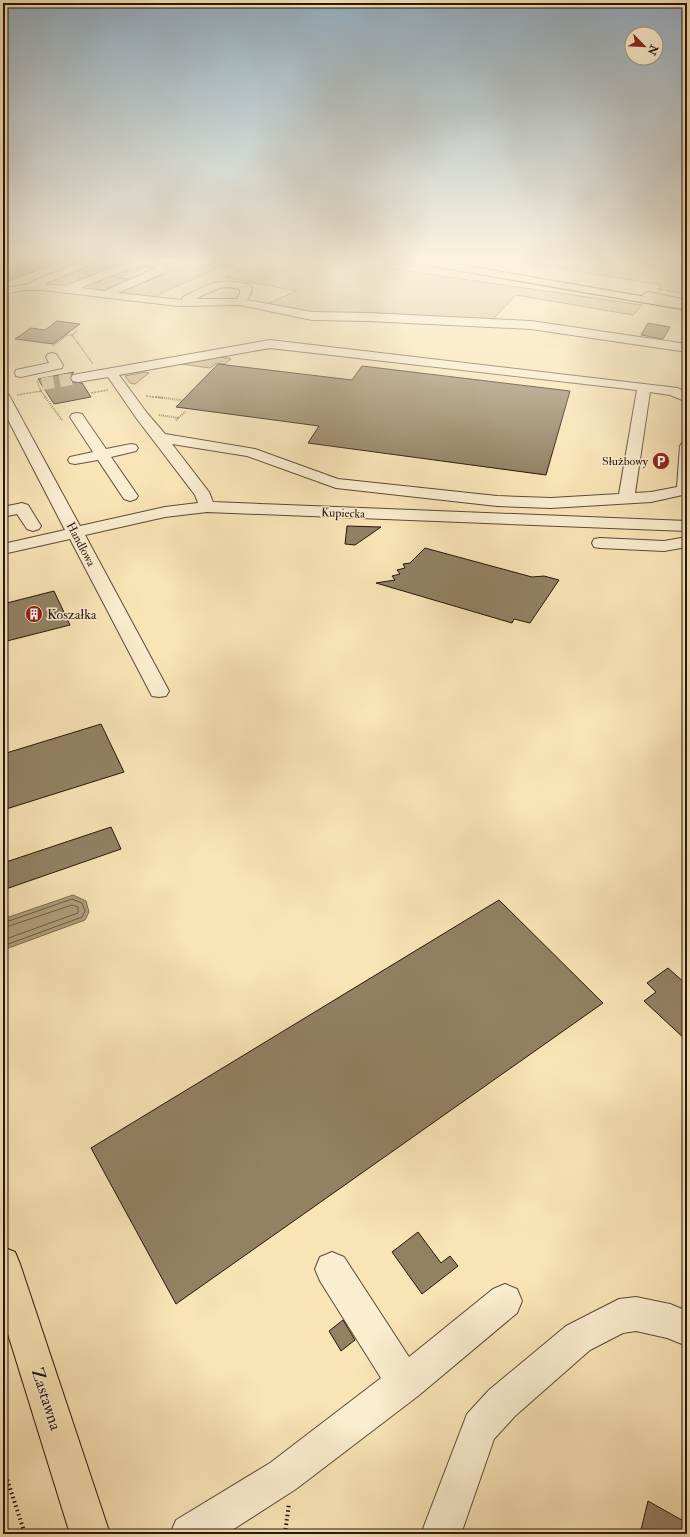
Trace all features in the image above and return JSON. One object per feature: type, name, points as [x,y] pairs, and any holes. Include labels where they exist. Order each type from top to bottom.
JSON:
[{"type":"main road","name":"Zastawna","points":[[3,1264],[90,1534]]},
{"type":"street","points":[[563,330],[687,348]]},
{"type":"street","points":[[78,378],[270,344],[644,387],[673,391],[687,398]]},
{"type":"street","points":[[21,373],[57,365],[52,357]]},
{"type":"street","points":[[111,372],[203,496],[207,507]]},
{"type":"street","points":[[626,498],[644,387]]},
{"type":"street","name":"Handlowa","points":[[7,394],[74,532],[159,691]]},
{"type":"street","points":[[77,417],[130,496]]},
{"type":"street","points":[[160,438],[250,452],[336,483],[497,501],[551,503],[651,497],[686,490],[687,446]]},
{"type":"street","points":[[74,460],[131,448]]},
{"type":"street","name":"Kupiecka","points":[[3,549],[165,512],[207,507],[687,526]]},
{"type":"street","points":[[3,512],[22,508],[33,526]]},
{"type":"street","points":[[600,543],[664,546],[687,542]]},
{"type":"street","points":[[332,1269],[406,1383]]},
{"type":"street","points":[[190,1534],[283,1476],[406,1383],[505,1301]]},
{"type":"street","points":[[441,1534],[480,1427],[502,1403],[578,1338],[619,1316],[636,1314],[670,1321],[687,1329]]},
{"type":"path","points":[[36,380],[41,391],[62,420]]},
{"type":"path","points":[[91,393],[112,389]]},
{"type":"path","points":[[7,394],[41,391]]},
{"type":"path","points":[[130,399],[146,396],[181,400]]},
{"type":"path","points":[[176,420],[186,410]]},
{"type":"path","points":[[3,1467],[25,1534]]},
{"type":"shaded area","points":[[215,357],[231,359],[225,364],[217,363],[210,368],[181,364]]},
{"type":"shaded area","points":[[145,372],[149,373],[135,384],[130,383],[125,376]]},
{"type":"water","points":[[73,895],[86,901],[89,912],[85,920],[3,950],[3,919]]},
{"type":"building","points":[[28,330],[72,330],[53,344],[15,339]]},
{"type":"building","points":[[644,330],[668,330],[663,339],[641,335]]},
{"type":"building","points":[[218,364],[352,380],[362,366],[570,391],[546,475],[308,443],[319,426],[176,407]]},
{"type":"building","points":[[74,372],[70,377],[72,382],[82,383],[91,397],[54,404],[38,379]]},
{"type":"building","points":[[347,526],[381,527],[355,545],[345,544]]},
{"type":"building","points":[[425,548],[532,577],[544,576],[559,580],[530,623],[514,619],[512,623],[376,583],[395,580],[392,576],[400,574],[397,570],[405,568],[403,564],[410,563]]},
{"type":"building","name":"Koszałka","points":[[54,591],[70,625],[3,642],[3,604]]},
{"type":"building","points":[[101,724],[124,772],[3,810],[3,754]]},
{"type":"building","points":[[111,827],[121,849],[3,890],[3,863]]},
{"type":"building","points":[[499,900],[603,1003],[176,1304],[91,1148]]},
{"type":"building","points":[[668,968],[687,985],[687,1041],[644,1001],[656,992],[647,983]]},
{"type":"building","points":[[418,1232],[441,1263],[450,1256],[458,1266],[422,1294],[392,1252]]},
{"type":"building","points":[[343,1320],[355,1340],[341,1351],[329,1331]]},
{"type":"building","points":[[648,1501],[687,1523],[687,1534],[640,1534]]},
{"type":"tunnel","points":[[42,384],[78,378]]},
{"type":"place","name":"Służbowy","points":[[661,461]]},
{"type":"place","name":"Koszałka","points":[[34,614]]}]
